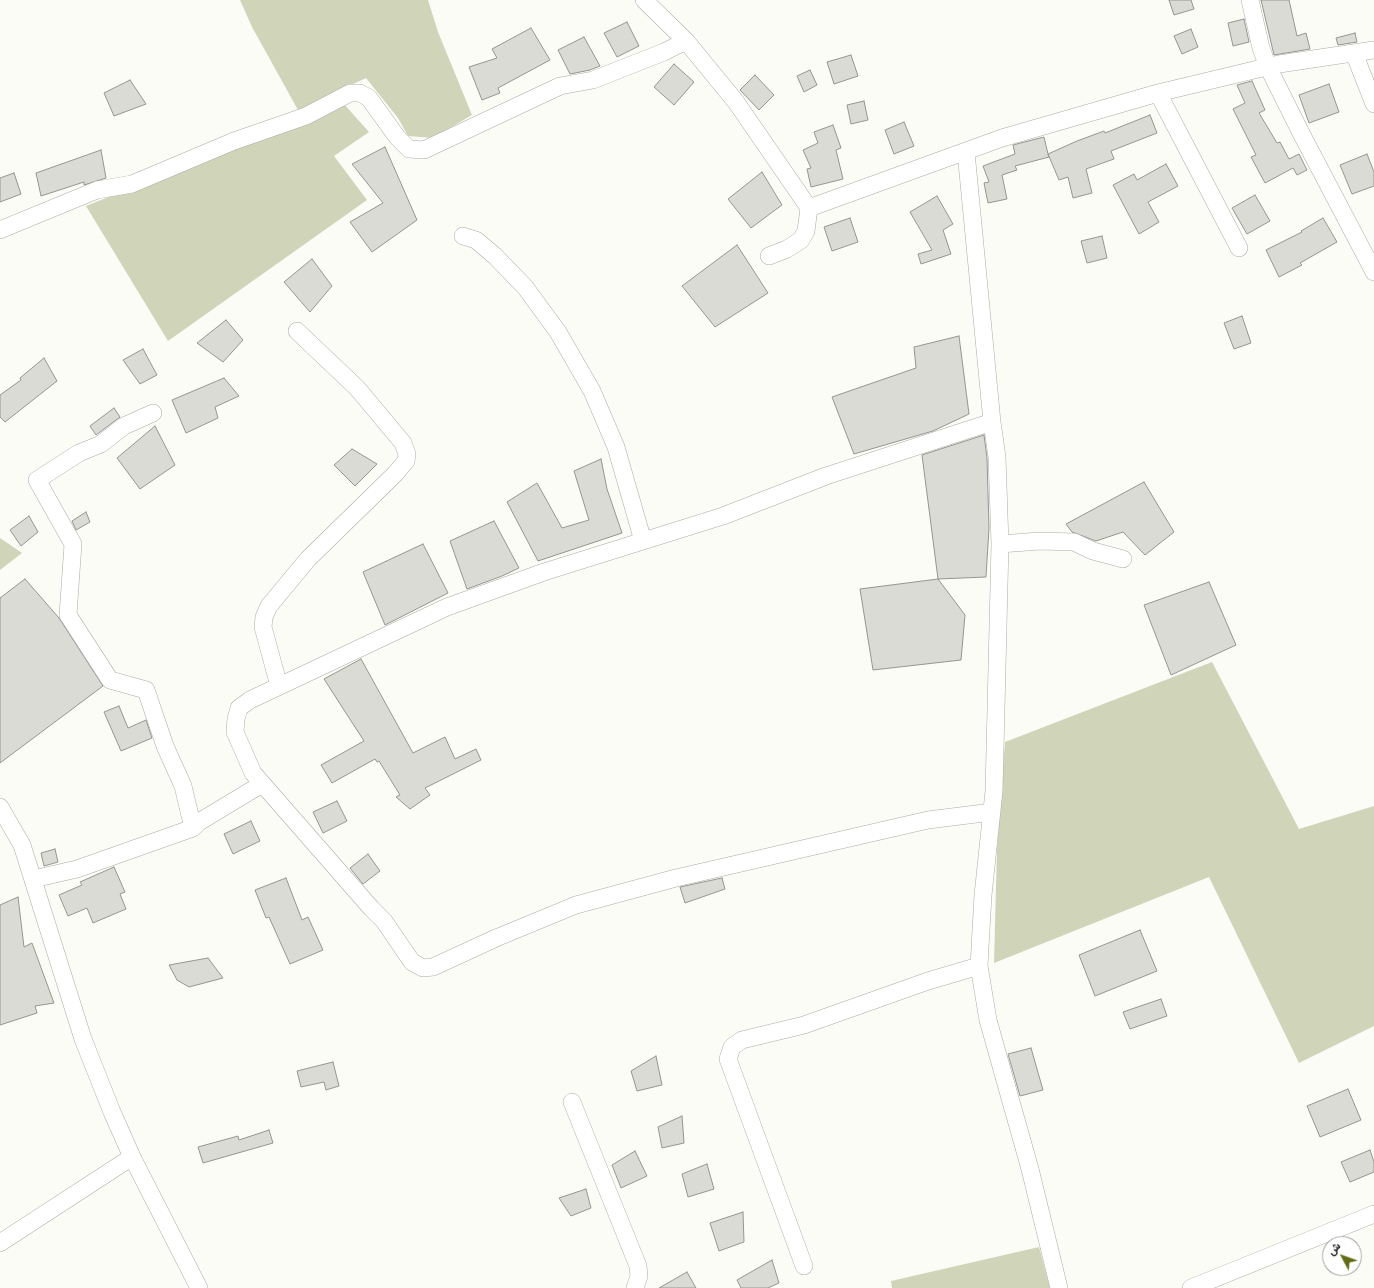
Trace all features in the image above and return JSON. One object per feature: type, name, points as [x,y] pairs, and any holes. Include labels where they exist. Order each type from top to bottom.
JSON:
[{"type":"street","points":[[644,0],[686,41],[736,102],[809,208],[806,231],[801,240],[787,249],[769,256]]},
{"type":"street","points":[[1250,0],[1261,48],[1268,67],[1374,272]]},
{"type":"street","points":[[0,230],[97,190],[132,184],[234,141],[306,116],[350,93],[360,93],[368,98],[397,137],[409,149],[424,150],[560,86],[593,80],[664,52],[686,41]]},
{"type":"street","points":[[809,208],[1002,138],[1158,93],[1268,67],[1374,50]]},
{"type":"street","points":[[1354,53],[1374,104]]},
{"type":"street","points":[[1158,93],[1238,248]]},
{"type":"street","points":[[966,152],[992,422],[997,457],[1000,544],[992,812],[983,895],[979,966],[988,1020],[1030,1169],[1059,1288]]},
{"type":"street","points":[[463,236],[476,240],[495,256],[525,287],[562,338],[592,391],[616,448],[643,541]]},
{"type":"street","points":[[279,686],[263,628],[264,617],[269,606],[308,559],[395,474],[406,461],[407,454],[403,443],[358,388],[297,331]]},
{"type":"street","points":[[153,413],[124,426],[101,444],[79,453],[37,480],[73,544],[68,615],[110,680],[146,690],[165,746],[183,786],[193,828]]},
{"type":"street","points":[[992,422],[826,476],[722,516],[544,572],[447,607],[250,700],[239,708],[235,732],[253,773],[384,921],[412,962],[423,968],[433,967],[496,938],[576,905],[676,878],[928,820],[992,812]]},
{"type":"street","points":[[1000,544],[1040,541],[1074,542],[1092,551],[1123,559]]},
{"type":"street","points":[[33,879],[77,869],[193,828],[200,822],[262,784]]},
{"type":"street","points":[[2,814],[22,845],[83,1039],[132,1157],[199,1288]]},
{"type":"street","points":[[804,1266],[728,1059],[732,1047],[742,1040],[804,1025],[928,981],[979,966]]},
{"type":"street","points":[[572,1102],[638,1266],[636,1288]]},
{"type":"street","points":[[0,1243],[132,1157]]},
{"type":"street","points":[[1191,1288],[1374,1214]]},
{"type":"green space","points":[[240,0],[428,0],[438,32],[472,115],[433,138],[408,136],[398,118],[366,78],[298,110],[252,27]]},
{"type":"green space","points":[[343,103],[369,132],[334,156],[367,200],[168,341],[86,206]]},
{"type":"green space","points":[[0,538],[22,553],[0,570]]},
{"type":"green space","points":[[1212,662],[1299,829],[1374,806],[1374,1026],[1299,1063],[1209,877],[994,963],[997,849],[1005,742]]},
{"type":"green space","points":[[1039,1247],[1050,1288],[892,1288],[891,1281]]},
{"type":"building","points":[[1169,0],[1191,0],[1194,9],[1174,15]]},
{"type":"building","points":[[1261,0],[1289,0],[1297,36],[1306,33],[1310,49],[1274,55]]},
{"type":"building","points":[[1244,19],[1249,42],[1233,46],[1228,23]]},
{"type":"building","points":[[627,22],[639,46],[617,57],[604,33]]},
{"type":"building","points":[[531,28],[550,60],[498,88],[500,93],[482,100],[469,67],[497,58],[492,49]]},
{"type":"building","points":[[1191,29],[1198,47],[1182,54],[1174,36]]},
{"type":"building","points":[[1355,33],[1357,42],[1338,45],[1336,38]]},
{"type":"building","points":[[584,37],[600,66],[590,70],[570,74],[558,50]]},
{"type":"building","points":[[851,55],[858,76],[834,84],[827,62]]},
{"type":"building","points":[[674,64],[694,82],[674,105],[654,87]]},
{"type":"building","points":[[810,70],[817,85],[804,92],[797,76]]},
{"type":"building","points":[[755,75],[774,95],[759,110],[740,90]]},
{"type":"building","points":[[130,80],[146,104],[114,116],[104,93]]},
{"type":"building","points":[[1252,81],[1265,110],[1259,113],[1277,143],[1280,142],[1289,159],[1299,154],[1307,170],[1297,175],[1293,168],[1265,183],[1251,157],[1256,155],[1233,109],[1245,103],[1237,85]]},
{"type":"building","points":[[1329,84],[1339,112],[1309,123],[1299,95]]},
{"type":"building","points":[[864,101],[868,120],[851,124],[847,105]]},
{"type":"building","points":[[1150,115],[1157,133],[1111,151],[1114,159],[1086,169],[1092,193],[1073,198],[1068,177],[1059,180],[1048,154],[1077,141],[1104,131],[1105,133]]},
{"type":"building","points":[[904,122],[914,146],[894,154],[885,130]]},
{"type":"building","points":[[833,125],[841,148],[836,150],[843,179],[811,187],[807,169],[811,168],[803,150],[818,143],[814,132]]},
{"type":"building","points":[[1044,137],[1049,157],[1015,166],[1017,170],[1002,175],[1007,199],[988,203],[984,183],[989,182],[983,166],[1015,154],[1013,145]]},
{"type":"building","points":[[385,147],[417,220],[372,252],[350,222],[383,203],[352,164]]},
{"type":"building","points":[[101,150],[106,178],[84,185],[84,182],[41,196],[36,173]]},
{"type":"building","points":[[1367,154],[1374,172],[1374,186],[1352,194],[1340,165]]},
{"type":"building","points":[[1166,164],[1178,186],[1148,202],[1159,222],[1139,234],[1113,185],[1134,174],[1137,180]]},
{"type":"building","points":[[762,172],[782,205],[751,228],[728,199]]},
{"type":"building","points":[[14,173],[21,194],[0,202],[0,178]]},
{"type":"building","points":[[1255,195],[1270,221],[1247,234],[1232,208]]},
{"type":"building","points":[[937,196],[953,224],[943,230],[951,254],[921,264],[918,254],[932,250],[910,212]]},
{"type":"building","points":[[850,218],[858,242],[832,251],[824,227]]},
{"type":"building","points":[[1323,218],[1337,242],[1300,263],[1302,265],[1279,277],[1266,250],[1302,232],[1301,231]]},
{"type":"building","points":[[1102,236],[1107,258],[1087,263],[1081,241]]},
{"type":"building","points":[[737,245],[768,293],[715,327],[682,286]]},
{"type":"building","points":[[312,259],[332,286],[310,312],[284,282]]},
{"type":"building","points":[[1242,316],[1251,343],[1234,349],[1224,323]]},
{"type":"building","points":[[226,320],[243,340],[223,362],[197,343]]},
{"type":"building","points":[[959,336],[969,414],[933,431],[854,454],[832,397],[916,368],[914,347]]},
{"type":"building","points":[[143,349],[157,375],[140,384],[123,360]]},
{"type":"building","points":[[44,358],[57,381],[5,422],[0,417],[0,395],[21,380],[20,378]]},
{"type":"building","points":[[224,378],[239,396],[215,407],[218,418],[186,433],[172,400]]},
{"type":"building","points":[[114,408],[120,417],[96,435],[90,426]]},
{"type":"building","points":[[155,426],[175,465],[140,489],[117,458]]},
{"type":"building","points":[[984,435],[987,458],[989,528],[986,577],[938,579],[922,455]]},
{"type":"building","points":[[352,449],[377,464],[355,486],[334,465]]},
{"type":"building","points":[[601,459],[607,489],[622,533],[538,561],[507,502],[537,483],[562,528],[589,520],[574,471]]},
{"type":"building","points":[[1144,482],[1174,532],[1145,555],[1123,532],[1096,541],[1072,532],[1066,524]]},
{"type":"building","points":[[86,512],[90,522],[76,530],[72,521]]},
{"type":"building","points":[[29,516],[38,532],[21,546],[10,530]]},
{"type":"building","points":[[494,521],[519,568],[467,589],[450,541]]},
{"type":"building","points":[[423,544],[448,593],[385,625],[363,572]]},
{"type":"building","points":[[25,579],[59,618],[103,686],[0,763],[0,598]]},
{"type":"building","points":[[938,579],[965,615],[961,660],[873,670],[860,589]]},
{"type":"building","points":[[1209,582],[1236,645],[1171,675],[1144,605]]},
{"type":"building","points":[[361,659],[413,753],[445,737],[455,759],[476,749],[481,760],[425,788],[430,795],[410,809],[396,797],[400,795],[379,761],[377,762],[375,759],[332,783],[321,765],[364,741],[324,679]]},
{"type":"building","points":[[119,706],[128,728],[146,720],[152,738],[121,751],[104,712]]},
{"type":"building","points":[[337,801],[347,821],[323,833],[313,812]]},
{"type":"building","points":[[251,821],[260,841],[233,854],[224,834]]},
{"type":"building","points":[[55,849],[58,862],[44,866],[41,853]]},
{"type":"building","points":[[368,854],[380,871],[363,884],[350,868]]},
{"type":"building","points":[[114,867],[125,892],[120,894],[126,909],[93,923],[87,908],[68,916],[59,895],[82,885],[80,882]]},
{"type":"building","points":[[286,878],[302,920],[308,917],[323,950],[290,964],[269,917],[266,918],[255,890]]},
{"type":"building","points":[[722,878],[725,889],[685,903],[680,887]]},
{"type":"building","points":[[18,897],[24,947],[32,943],[54,1003],[35,1006],[37,1013],[0,1025],[0,905]]},
{"type":"building","points":[[1140,930],[1157,971],[1095,996],[1079,955]]},
{"type":"building","points":[[208,958],[223,978],[189,987],[177,980],[169,965]]},
{"type":"building","points":[[1161,999],[1167,1016],[1130,1029],[1123,1012]]},
{"type":"building","points":[[1031,1048],[1043,1090],[1020,1096],[1008,1054]]},
{"type":"building","points":[[656,1056],[662,1085],[637,1091],[631,1071]]},
{"type":"building","points":[[333,1062],[339,1086],[326,1090],[324,1082],[301,1087],[297,1071]]},
{"type":"building","points":[[1348,1089],[1361,1120],[1320,1137],[1307,1106]]},
{"type":"building","points":[[682,1116],[684,1143],[662,1148],[658,1127]]},
{"type":"building","points":[[269,1130],[273,1143],[203,1163],[198,1147],[238,1136],[239,1140]]},
{"type":"building","points":[[1370,1150],[1374,1162],[1374,1172],[1350,1182],[1341,1162]]},
{"type":"building","points":[[635,1151],[647,1176],[621,1188],[612,1165]]},
{"type":"building","points":[[707,1164],[714,1189],[688,1197],[682,1174]]},
{"type":"building","points":[[586,1189],[591,1208],[571,1216],[559,1198]]},
{"type":"building","points":[[743,1212],[744,1242],[719,1251],[710,1223]]},
{"type":"building","points":[[772,1260],[779,1283],[768,1288],[741,1288],[737,1280]]},
{"type":"building","points":[[687,1272],[696,1288],[659,1288]]}]
